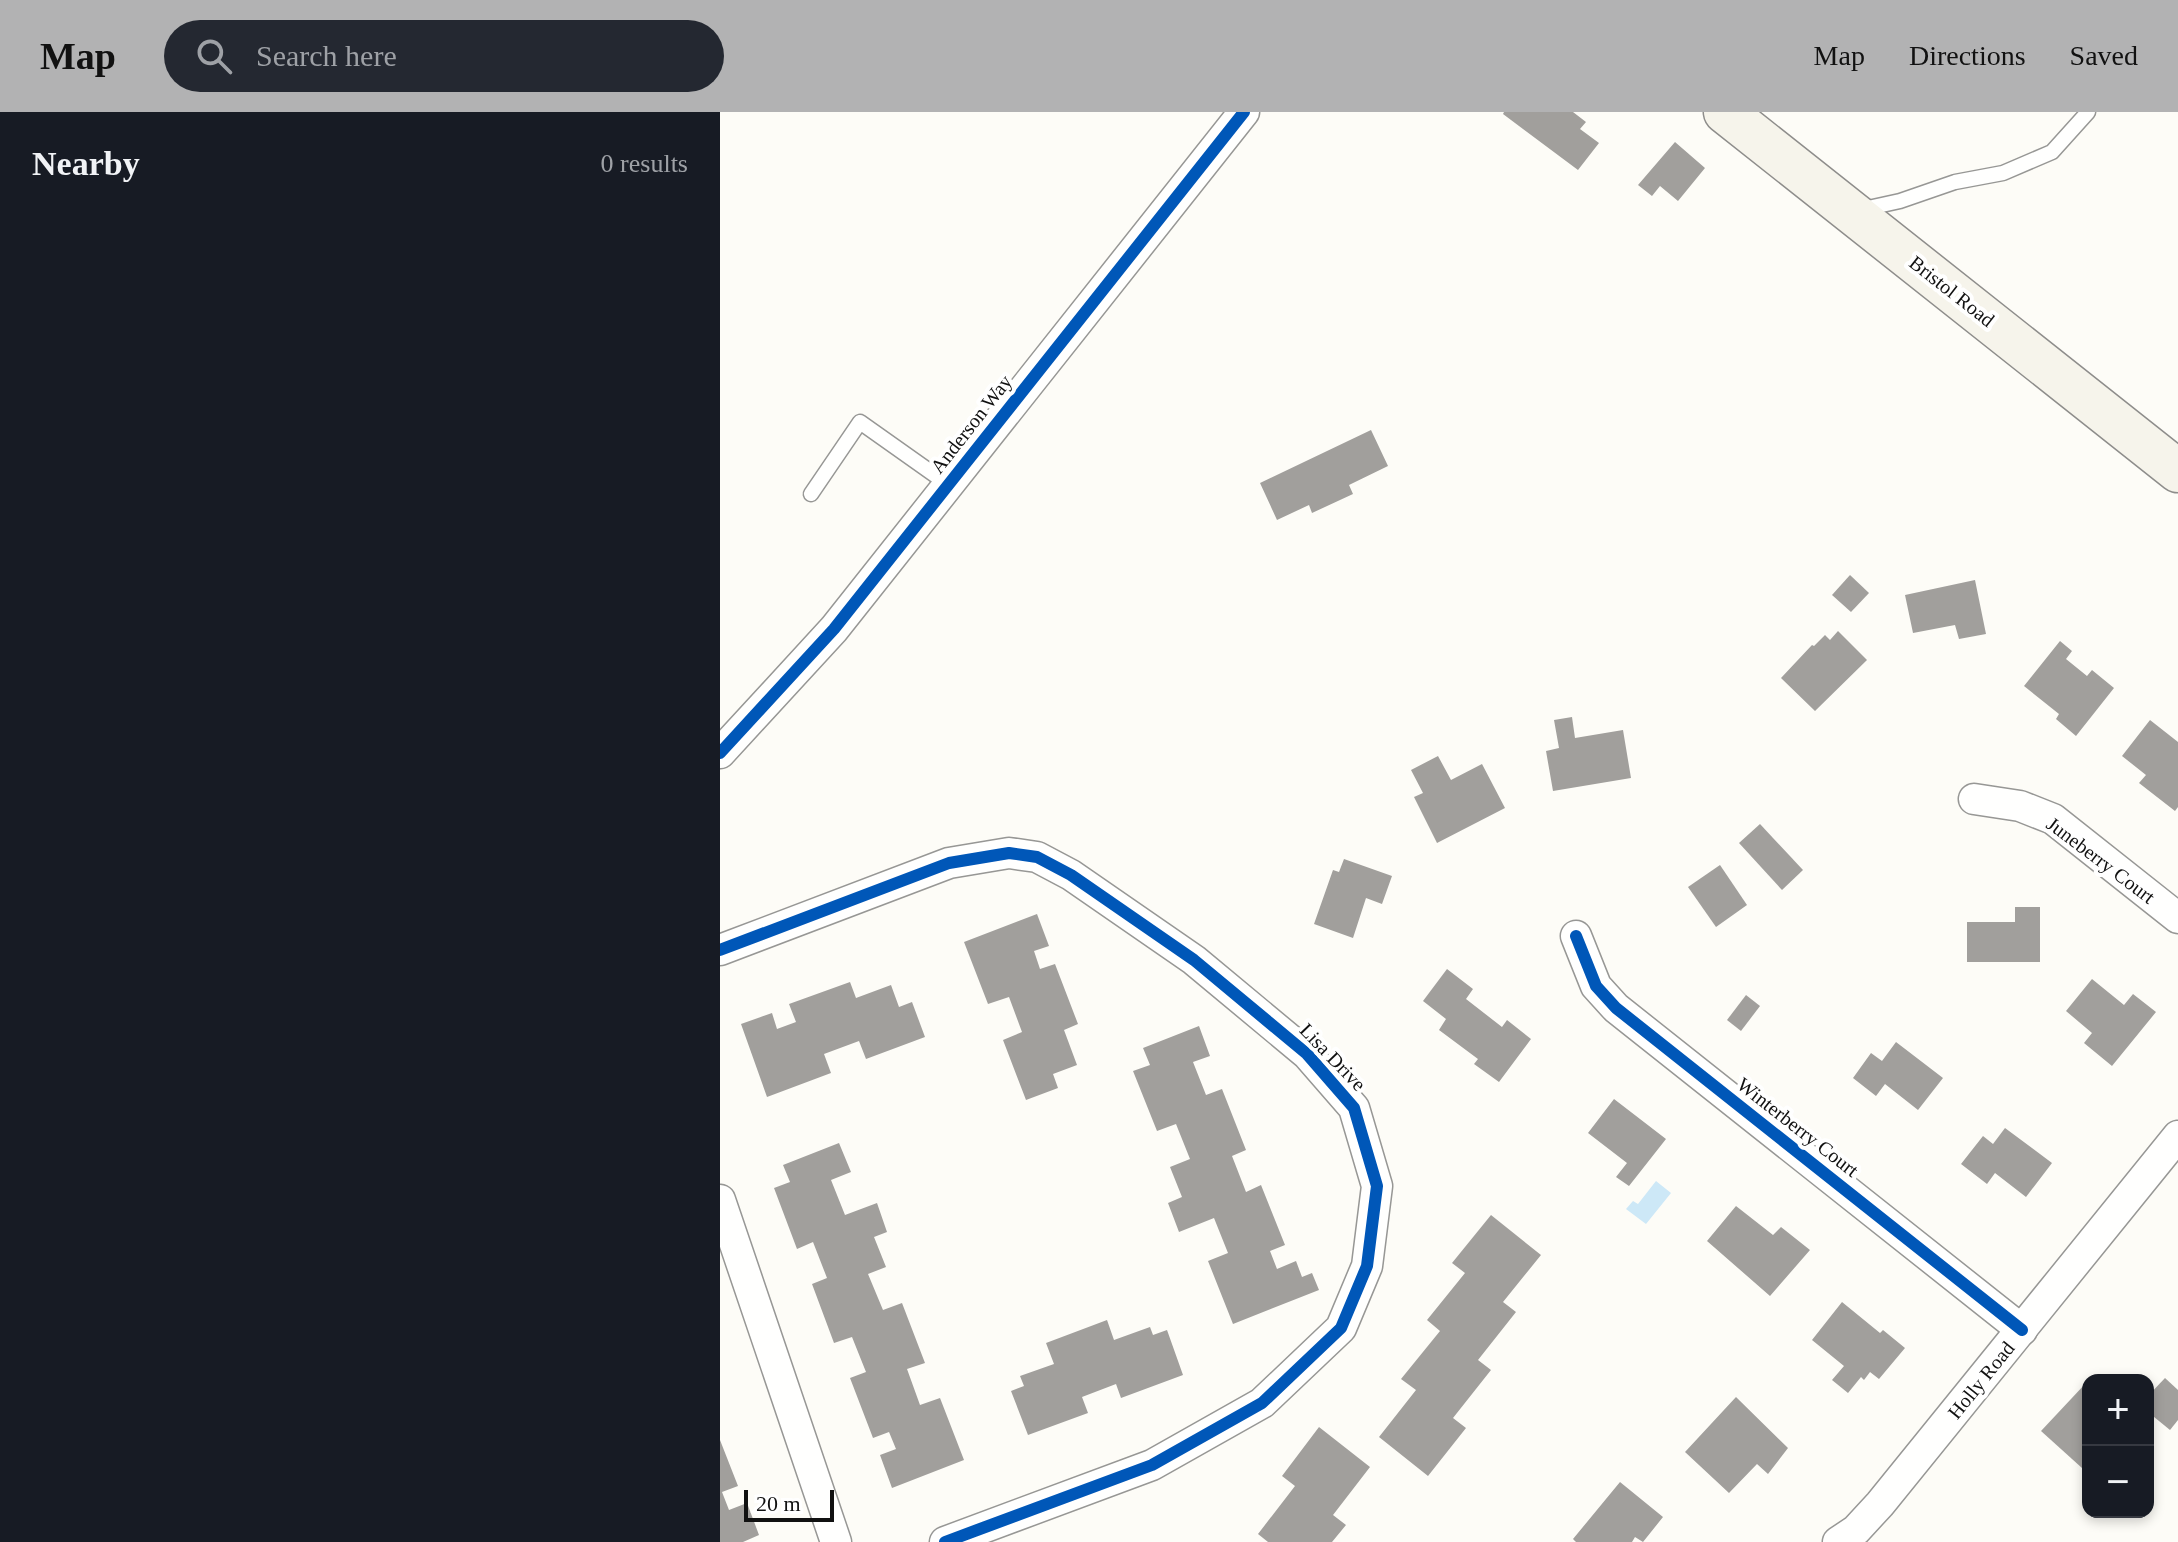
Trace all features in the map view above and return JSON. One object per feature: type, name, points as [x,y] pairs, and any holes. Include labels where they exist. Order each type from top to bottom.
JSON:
[{"type":"main road","name":"Bristol Road","points":[[1725,112],[2178,471]]},
{"type":"street","name":"Anderson Way","points":[[720,753],[834,629],[1244,112]]},
{"type":"street","name":"Juneberry Court","points":[[1974,799],[2020,806],[2053,819],[2178,918]]},
{"type":"street","name":"Lisa Drive","points":[[720,950],[949,863],[1009,853],[1037,857],[1071,875],[1194,960],[1307,1054],[1354,1108],[1377,1186],[1367,1266],[1341,1328],[1262,1403],[1152,1465],[945,1542]]},
{"type":"street","name":"Winterberry Court","points":[[1576,936],[1596,986],[1616,1008],[2022,1330]]},
{"type":"street","name":"Holly Road","points":[[1838,1542],[1856,1530],[1880,1504],[2178,1136]]},
{"type":"street","points":[[720,1200],[836,1542]]},
{"type":"lane","points":[[1851,212],[2015,168],[2052,152],[2088,112]]},
{"type":"lane","points":[[811,494],[860,422],[949,485]]},
{"type":"water","points":[[1656,1181],[1671,1193],[1646,1224],[1626,1209],[1633,1201],[1638,1204]]},
{"type":"building","points":[[1504,112],[1573,112],[1586,122],[1580,129],[1599,143],[1578,170]]},
{"type":"building","points":[[1675,142],[1705,168],[1678,201],[1660,186],[1652,196],[1638,185]]},
{"type":"building","points":[[1371,430],[1388,466],[1349,485],[1353,494],[1312,513],[1309,505],[1277,520],[1260,483]]},
{"type":"building","points":[[1850,575],[1869,593],[1851,612],[1832,595]]},
{"type":"building","points":[[1975,580],[1986,634],[1959,639],[1955,625],[1913,633],[1905,595]]},
{"type":"building","points":[[1838,631],[1867,660],[1815,711],[1781,678],[1812,645],[1825,635],[1830,640]]},
{"type":"building","points":[[2060,641],[2072,651],[2066,659],[2087,676],[2092,670],[2114,688],[2076,736],[2056,719],[2059,714],[2024,686]]},
{"type":"building","points":[[1572,717],[1575,738],[1623,730],[1631,778],[1553,791],[1546,751],[1559,748],[1554,720]]},
{"type":"building","points":[[2150,720],[2178,742],[2178,807],[2175,811],[2139,783],[2146,775],[2122,756]]},
{"type":"building","points":[[1438,756],[1451,780],[1482,764],[1505,808],[1437,843],[1414,797],[1423,793],[1411,770]]},
{"type":"building","points":[[1760,824],[1803,870],[1782,890],[1739,843]]},
{"type":"building","points":[[1344,859],[1392,876],[1382,904],[1366,898],[1353,938],[1314,924],[1333,870],[1339,872]]},
{"type":"building","points":[[1720,865],[1747,905],[1716,927],[1688,887]]},
{"type":"building","points":[[2015,907],[2040,907],[2040,962],[1967,962],[1967,922],[2015,922]]},
{"type":"building","points":[[1037,914],[1049,946],[1034,951],[1040,969],[1055,964],[1078,1024],[1064,1030],[1077,1065],[1053,1074],[1058,1088],[1026,1100],[1003,1040],[1022,1032],[1009,997],[988,1004],[964,942]]},
{"type":"building","points":[[1447,969],[1473,989],[1466,999],[1502,1027],[1507,1020],[1531,1039],[1499,1082],[1474,1064],[1478,1059],[1439,1030],[1446,1019],[1423,1001]]},
{"type":"building","points":[[2092,979],[2124,1005],[2133,994],[2156,1012],[2112,1066],[2084,1043],[2092,1033],[2066,1011]]},
{"type":"building","points":[[850,982],[856,998],[891,985],[899,1007],[912,1002],[925,1037],[866,1059],[859,1041],[824,1054],[831,1073],[767,1097],[741,1024],[772,1013],[777,1029],[796,1022],[789,1004]]},
{"type":"building","points":[[1746,995],[1760,1006],[1741,1031],[1727,1020]]},
{"type":"building","points":[[1199,1026],[1210,1056],[1193,1062],[1206,1095],[1222,1089],[1246,1150],[1232,1156],[1246,1192],[1261,1185],[1285,1245],[1270,1251],[1277,1269],[1296,1261],[1302,1277],[1312,1273],[1319,1290],[1233,1324],[1208,1261],[1228,1253],[1214,1218],[1179,1232],[1168,1203],[1182,1197],[1170,1167],[1190,1159],[1176,1124],[1157,1131],[1133,1071],[1150,1065],[1143,1048]]},
{"type":"building","points":[[1896,1042],[1943,1078],[1918,1110],[1885,1084],[1876,1096],[1853,1078],[1871,1053],[1882,1061]]},
{"type":"building","points":[[1614,1099],[1666,1139],[1629,1186],[1616,1177],[1627,1163],[1588,1133]]},
{"type":"building","points":[[2005,1128],[2052,1163],[2026,1197],[1995,1173],[1987,1184],[1961,1164],[1983,1136],[1993,1144]]},
{"type":"building","points":[[839,1143],[851,1172],[831,1180],[845,1215],[877,1203],[887,1232],[874,1237],[886,1267],[868,1274],[883,1310],[902,1303],[925,1363],[907,1369],[920,1405],[940,1398],[964,1460],[892,1488],[880,1455],[896,1449],[889,1432],[873,1438],[850,1378],[866,1372],[852,1337],[834,1343],[812,1284],[827,1278],[813,1242],[797,1249],[774,1188],[790,1182],[783,1165]]},
{"type":"building","points":[[1736,1206],[1773,1235],[1781,1227],[1810,1250],[1770,1296],[1707,1241]]},
{"type":"building","points":[[1491,1215],[1541,1255],[1503,1302],[1516,1312],[1478,1360],[1491,1370],[1453,1418],[1466,1428],[1428,1476],[1379,1437],[1416,1390],[1401,1379],[1440,1331],[1427,1320],[1465,1273],[1452,1263]]},
{"type":"building","points":[[1842,1302],[1880,1333],[1883,1330],[1905,1348],[1879,1379],[1870,1372],[1864,1380],[1861,1377],[1848,1393],[1832,1380],[1844,1366],[1812,1340]]},
{"type":"building","points":[[1107,1320],[1114,1340],[1150,1327],[1153,1335],[1167,1330],[1183,1375],[1121,1398],[1116,1384],[1082,1397],[1088,1413],[1028,1435],[1011,1391],[1024,1386],[1020,1376],[1054,1364],[1046,1343]]},
{"type":"building","points":[[2165,1378],[2178,1390],[2178,1420],[2170,1430],[2154,1417],[2154,1390]]},
{"type":"building","points":[[2082,1387],[2082,1468],[2041,1431]]},
{"type":"building","points":[[1736,1397],[1788,1448],[1768,1474],[1757,1464],[1729,1493],[1685,1452]]},
{"type":"building","points":[[1319,1427],[1370,1467],[1333,1515],[1346,1525],[1332,1542],[1268,1542],[1258,1534],[1295,1486],[1282,1476]]},
{"type":"building","points":[[720,1440],[738,1486],[722,1492],[729,1510],[747,1503],[759,1535],[743,1542],[720,1542]]},
{"type":"building","points":[[1620,1482],[1663,1517],[1643,1542],[1635,1537],[1632,1542],[1576,1542],[1573,1539]]},
{"type":"cycle path","points":[[720,753],[834,629],[1244,112]]},
{"type":"cycle path","points":[[720,950],[949,863],[1009,853],[1037,857],[1071,875],[1194,960],[1307,1054],[1354,1108],[1377,1186],[1367,1266],[1341,1328],[1262,1403],[1152,1465],[945,1542]]},
{"type":"cycle path","points":[[1576,936],[1596,986],[1616,1008],[2022,1330]]}]
